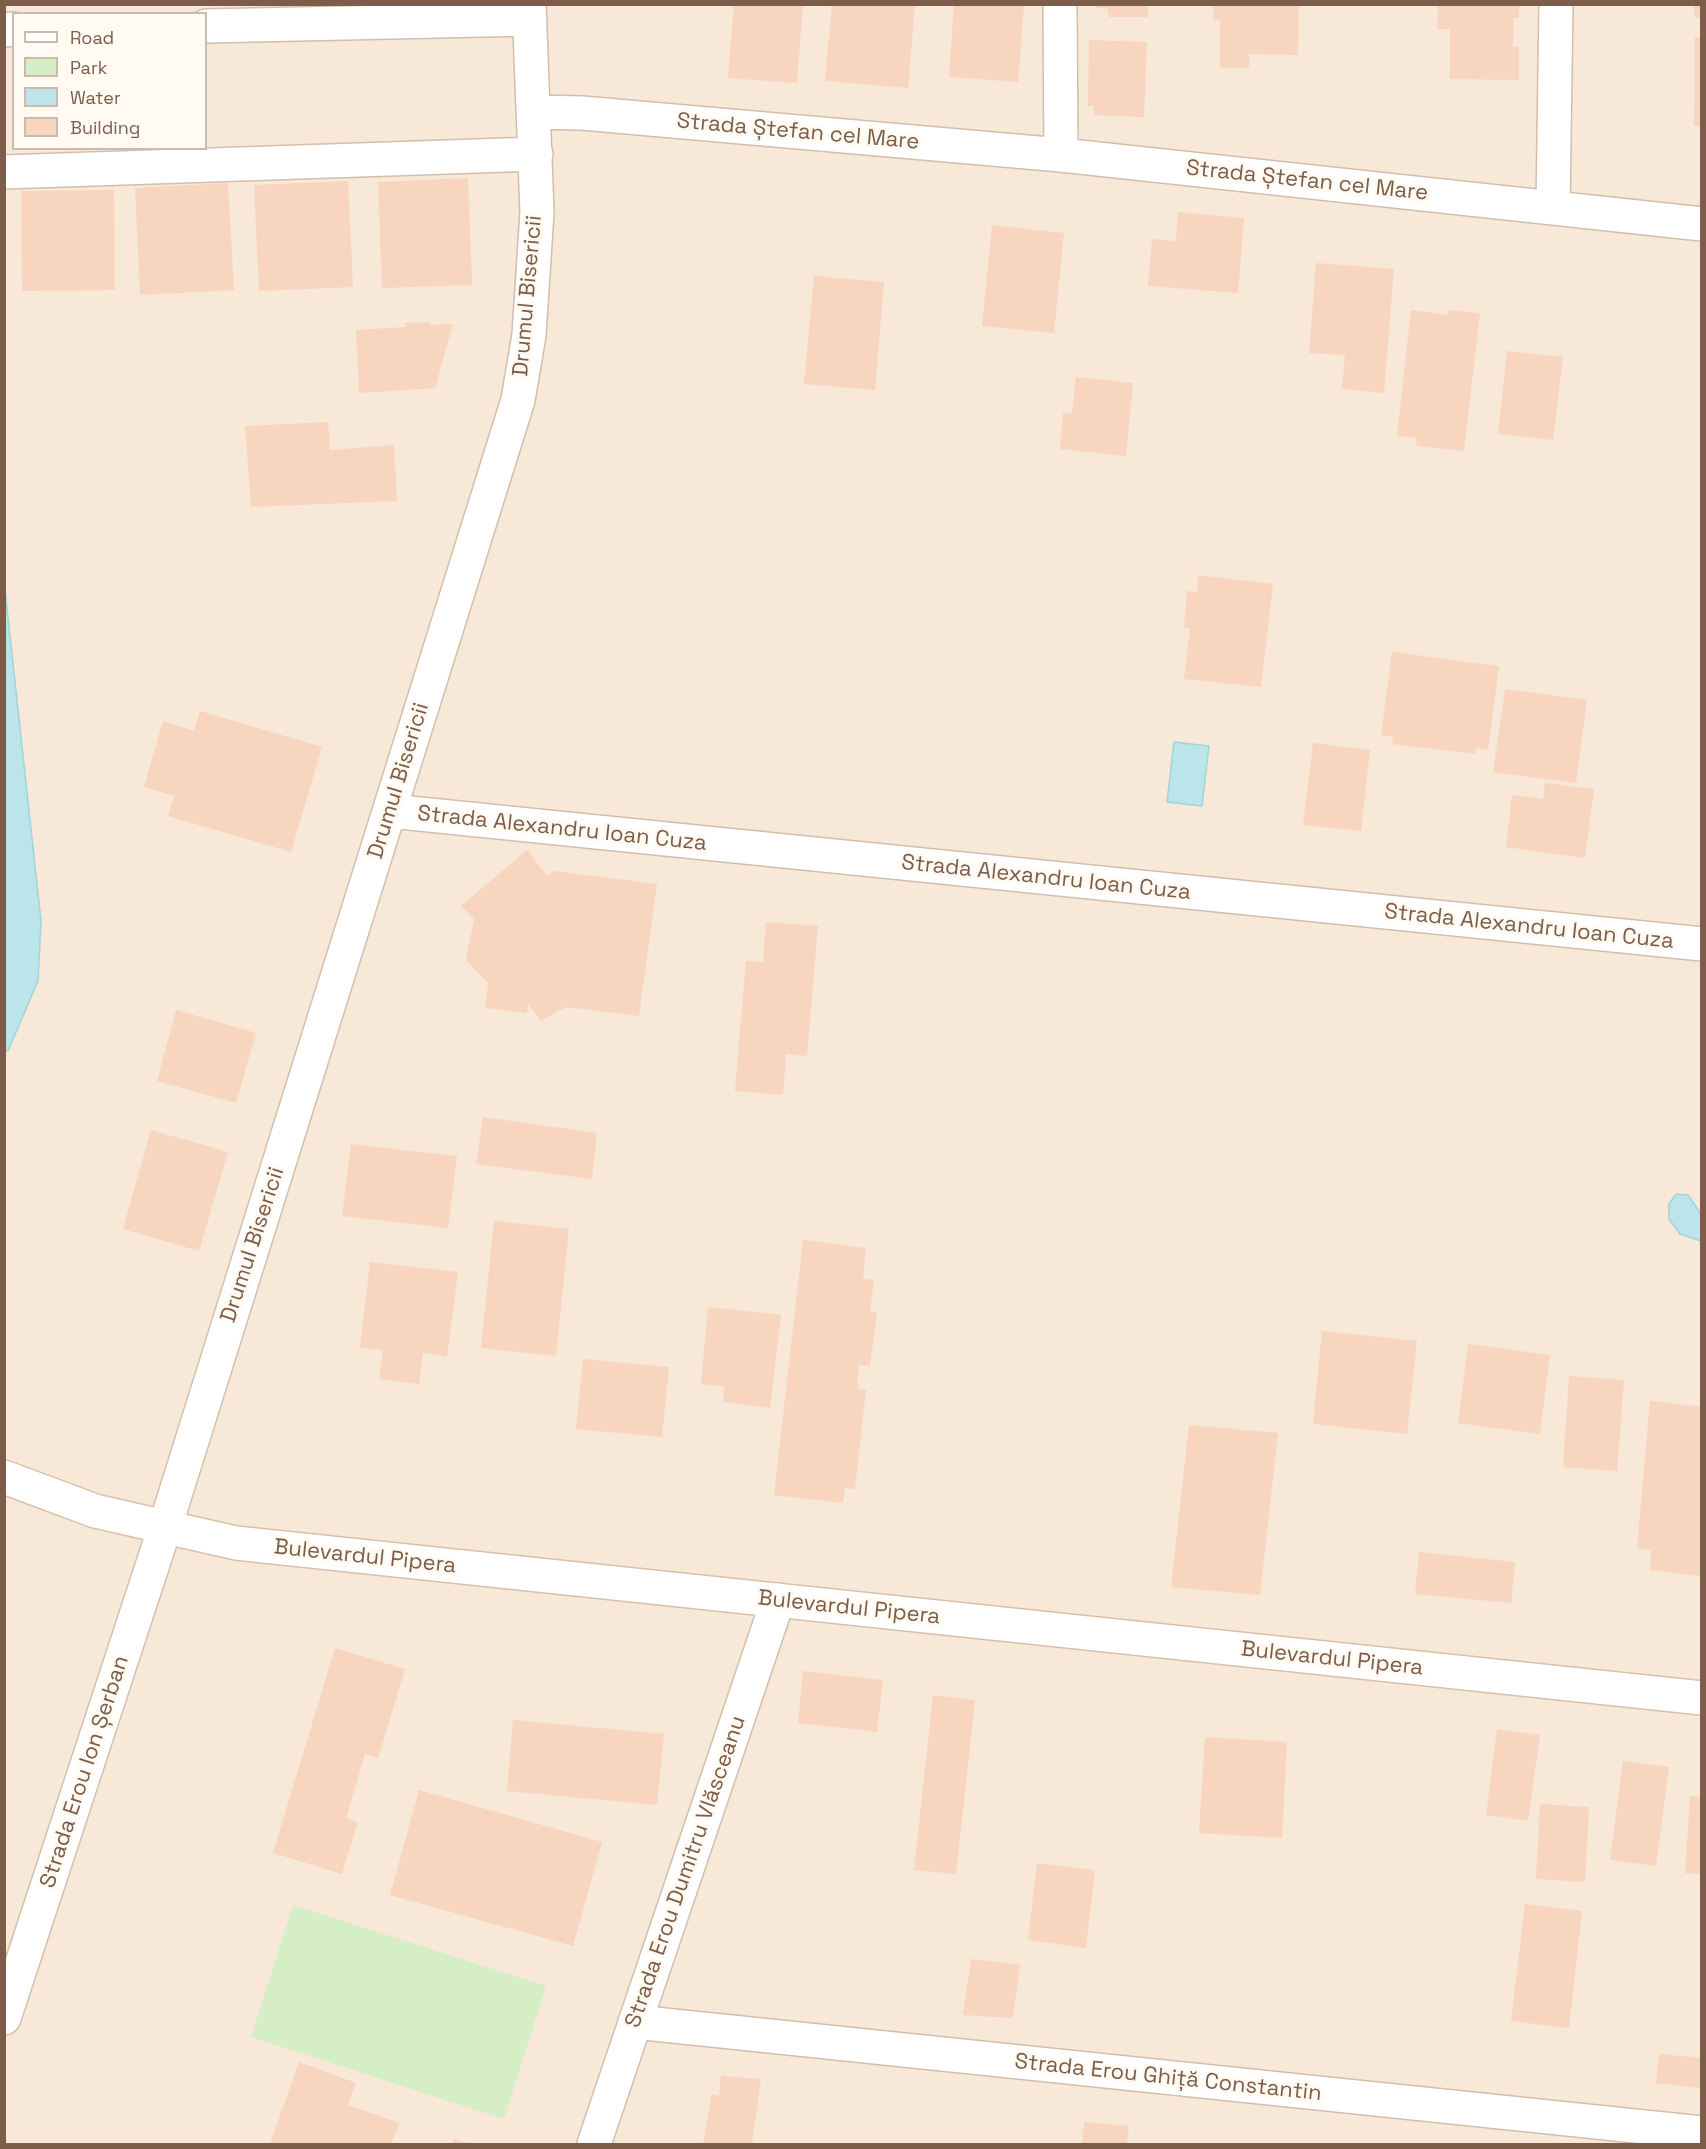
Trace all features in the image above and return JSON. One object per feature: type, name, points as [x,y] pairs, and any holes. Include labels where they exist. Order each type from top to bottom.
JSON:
[{"type":"street","points":[[1060,4],[1061,155]]},
{"type":"street","points":[[1553,207],[1556,4]]},
{"type":"street","name":"Drumul Bisericii","points":[[165,1527],[518,400],[529,335],[535,266],[536,154],[529,12],[207,26]]},
{"type":"street","name":"Strada Ștefan cel Mare","points":[[534,112],[582,113],[1061,155],[1701,224]]},
{"type":"street","points":[[4,172],[536,154]]},
{"type":"street","name":"Strada Alexandru Ioan Cuza","points":[[390,812],[1701,944]]},
{"type":"street","name":"Bulevardul Pipera","points":[[4,1477],[95,1511],[236,1543],[1701,1698]]},
{"type":"street","name":"Strada Erou Ion Șerban","points":[[4,2018],[165,1527]]},
{"type":"street","name":"Strada Erou Dumitru Vlăsceanu","points":[[594,2145],[778,1600]]},
{"type":"street","name":"Strada Erou Ghiță Constantin","points":[[635,2022],[1701,2133]]},
{"type":"shaded area","points":[[5,5],[1701,5],[1701,2144],[5,2144]]},
{"type":"green space","points":[[293,1905],[546,1986],[504,2119],[251,2037]]},
{"type":"water","points":[[4,581],[41,921],[38,981],[8,1051],[5,1051]]},
{"type":"water","points":[[1174,742],[1209,746],[1202,806],[1167,802]]},
{"type":"water","points":[[1676,1194],[1688,1195],[1701,1214],[1701,1241],[1680,1234],[1669,1219],[1669,1204]]},
{"type":"building","points":[[734,4],[803,4],[797,83],[728,78]]},
{"type":"building","points":[[832,4],[915,4],[908,88],[825,81]]},
{"type":"building","points":[[954,4],[1024,4],[1018,82],[949,77]]},
{"type":"building","points":[[1096,4],[1148,4],[1148,17],[1109,17],[1108,9],[1096,8]]},
{"type":"building","points":[[1694,4],[1702,4],[1702,17],[1694,17]]},
{"type":"building","points":[[1213,5],[1299,5],[1298,55],[1249,54],[1249,68],[1220,68],[1220,20],[1213,20]]},
{"type":"building","points":[[1438,5],[1519,5],[1519,18],[1513,18],[1513,47],[1519,46],[1519,80],[1450,79],[1450,29],[1437,29]]},
{"type":"building","points":[[1695,37],[1702,37],[1702,126],[1694,126]]},
{"type":"building","points":[[1089,40],[1147,42],[1144,117],[1094,115],[1094,106],[1088,106]]},
{"type":"building","points":[[468,178],[472,285],[382,288],[378,182]]},
{"type":"building","points":[[348,181],[353,287],[259,291],[254,185]]},
{"type":"building","points":[[228,183],[234,290],[140,295],[135,188]]},
{"type":"building","points":[[114,190],[115,290],[22,291],[21,191]]},
{"type":"building","points":[[1178,212],[1244,218],[1238,293],[1148,286],[1152,239],[1176,241]]},
{"type":"building","points":[[992,225],[1064,233],[1054,333],[982,326]]},
{"type":"building","points":[[1316,263],[1394,269],[1384,393],[1342,389],[1345,355],[1309,353]]},
{"type":"building","points":[[814,276],[884,282],[875,390],[804,384]]},
{"type":"building","points":[[1411,310],[1447,315],[1448,310],[1480,313],[1464,451],[1416,446],[1417,438],[1397,436]]},
{"type":"building","points":[[430,322],[430,325],[453,324],[435,388],[359,393],[356,330],[406,327],[406,323]]},
{"type":"building","points":[[1507,351],[1563,357],[1553,440],[1498,434]]},
{"type":"building","points":[[1076,377],[1133,383],[1126,456],[1060,449],[1063,413],[1072,414]]},
{"type":"building","points":[[328,422],[330,450],[394,445],[397,501],[251,507],[245,426]]},
{"type":"building","points":[[1198,575],[1273,584],[1261,687],[1184,679],[1190,629],[1184,628],[1187,591],[1197,592]]},
{"type":"building","points":[[1392,652],[1499,666],[1488,750],[1476,748],[1475,754],[1392,744],[1393,737],[1381,735]]},
{"type":"building","points":[[1505,689],[1587,700],[1576,783],[1493,772]]},
{"type":"building","points":[[200,711],[322,747],[291,852],[168,816],[174,796],[144,787],[163,721],[194,731]]},
{"type":"building","points":[[1313,743],[1370,750],[1361,831],[1303,825]]},
{"type":"building","points":[[1545,783],[1594,789],[1585,858],[1506,847],[1512,795],[1543,799]]},
{"type":"building","points":[[527,850],[547,876],[554,871],[657,884],[639,1016],[566,1007],[541,1021],[528,1004],[527,1013],[485,1008],[488,983],[466,960],[474,919],[461,906]]},
{"type":"building","points":[[766,922],[818,926],[807,1056],[786,1054],[783,1095],[735,1091],[746,961],[763,962]]},
{"type":"building","points":[[176,1010],[256,1033],[236,1103],[157,1081]]},
{"type":"building","points":[[483,1117],[597,1133],[592,1179],[476,1164]]},
{"type":"building","points":[[151,1130],[228,1152],[199,1251],[123,1229]]},
{"type":"building","points":[[351,1144],[457,1156],[448,1228],[342,1216]]},
{"type":"building","points":[[494,1221],[569,1229],[556,1356],[481,1348]]},
{"type":"building","points":[[803,1240],[866,1248],[863,1279],[874,1280],[870,1312],[877,1312],[870,1366],[859,1365],[857,1389],[866,1390],[855,1489],[845,1488],[843,1503],[774,1495]]},
{"type":"building","points":[[370,1262],[458,1272],[447,1357],[423,1353],[419,1384],[379,1379],[383,1350],[360,1348]]},
{"type":"building","points":[[708,1307],[781,1315],[770,1408],[723,1402],[724,1387],[701,1384]]},
{"type":"building","points":[[1322,1331],[1417,1341],[1407,1434],[1313,1424]]},
{"type":"building","points":[[1468,1344],[1550,1355],[1540,1434],[1458,1423]]},
{"type":"building","points":[[583,1359],[669,1367],[662,1437],[576,1429]]},
{"type":"building","points":[[1569,1376],[1624,1380],[1617,1471],[1563,1467]]},
{"type":"building","points":[[1650,1401],[1702,1407],[1702,1576],[1650,1570],[1651,1550],[1637,1548]]},
{"type":"building","points":[[1189,1425],[1278,1433],[1260,1595],[1171,1587]]},
{"type":"building","points":[[1419,1552],[1515,1562],[1511,1603],[1415,1594]]},
{"type":"building","points":[[335,1648],[405,1669],[378,1758],[365,1754],[346,1818],[358,1822],[342,1874],[273,1853]]},
{"type":"building","points":[[803,1671],[883,1680],[877,1732],[798,1723]]},
{"type":"building","points":[[933,1695],[975,1700],[956,1874],[914,1870]]},
{"type":"building","points":[[513,1720],[664,1734],[657,1805],[507,1791]]},
{"type":"building","points":[[1497,1729],[1540,1735],[1528,1821],[1486,1815]]},
{"type":"building","points":[[1205,1737],[1287,1742],[1282,1838],[1199,1833]]},
{"type":"building","points":[[1623,1761],[1669,1767],[1656,1866],[1610,1860]]},
{"type":"building","points":[[419,1790],[602,1842],[573,1946],[390,1895]]},
{"type":"building","points":[[1690,1796],[1702,1797],[1702,1874],[1685,1873]]},
{"type":"building","points":[[1540,1804],[1589,1807],[1585,1882],[1536,1879]]},
{"type":"building","points":[[1037,1863],[1095,1870],[1086,1948],[1028,1940]]},
{"type":"building","points":[[1525,1904],[1582,1911],[1569,2028],[1511,2021]]},
{"type":"building","points":[[971,1959],[1020,1965],[1013,2018],[963,2015]]},
{"type":"building","points":[[1659,2054],[1702,2058],[1702,2088],[1656,2083]]},
{"type":"building","points":[[299,2062],[356,2083],[348,2105],[399,2123],[391,2144],[270,2144]]},
{"type":"building","points":[[721,2076],[761,2079],[752,2144],[703,2144],[712,2094],[719,2096]]},
{"type":"building","points":[[1084,2122],[1129,2126],[1127,2144],[1082,2144]]},
{"type":"building","points":[[454,2139],[470,2144],[452,2144]]}]
